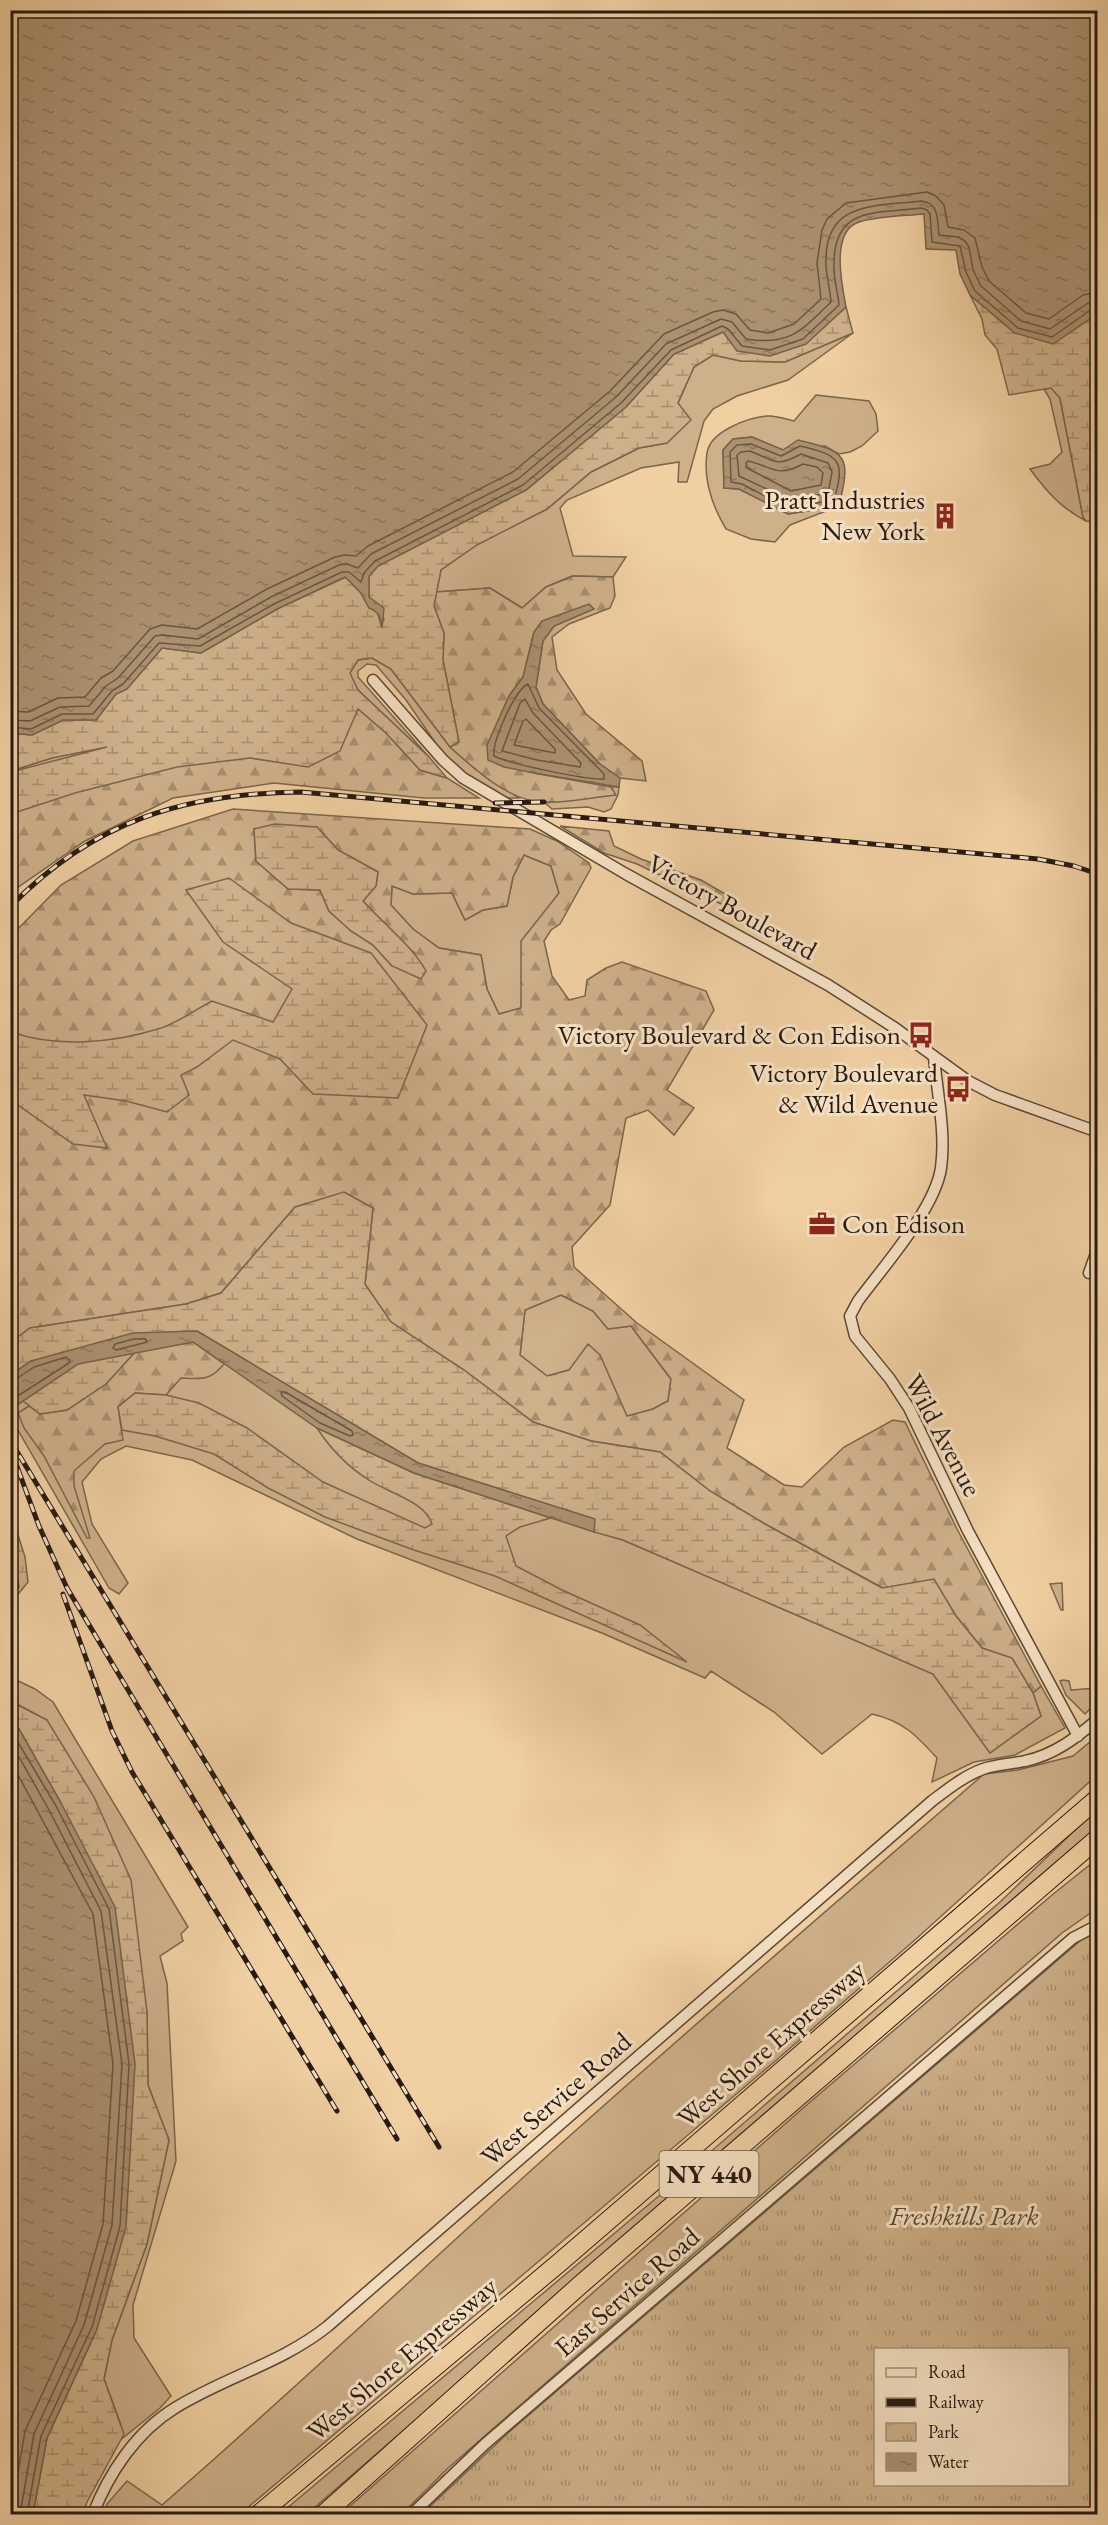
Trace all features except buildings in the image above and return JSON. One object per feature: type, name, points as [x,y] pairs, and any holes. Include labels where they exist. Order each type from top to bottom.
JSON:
[{"type":"highway","points":[[1026,1860],[1098,1792]]},
{"type":"highway","name":"West Shore Expressway","points":[[259,2514],[559,2263],[1098,1798]]},
{"type":"highway","name":"NY 440","points":[[324,2514],[579,2286],[1098,1838]]},
{"type":"street","name":"Victory Boulevard","points":[[373,680],[442,759],[463,778],[626,874],[828,985],[895,1028],[968,1081],[995,1095],[1098,1132]]},
{"type":"street","name":"Wild Avenue","points":[[934,1057],[942,1144],[941,1169],[931,1199],[858,1301],[850,1316],[851,1327],[855,1336],[890,1379],[909,1408],[968,1531],[1074,1739]]},
{"type":"street","points":[[1089,1273],[1098,1248]]},
{"type":"street","name":"West Service Road","points":[[93,2514],[102,2490],[122,2458],[147,2431],[174,2409],[308,2342],[328,2326],[932,1801],[963,1778],[985,1768],[1028,1761],[1055,1751],[1098,1719]]},
{"type":"street","name":"East Service Road","points":[[412,2514],[485,2444],[1073,1938],[1098,1925]]},
{"type":"green space","points":[[970,295],[1015,333],[1097,314],[1098,421],[1094,425],[1099,474],[1092,501],[1097,522],[1086,521],[1083,517],[1060,398],[1051,388],[1009,395],[997,349],[985,335],[982,319]]},
{"type":"green space","points":[[846,307],[853,333],[785,362],[741,361],[713,355],[694,367],[678,403],[691,420],[667,443],[639,448],[591,472],[547,509],[477,545],[441,570],[434,606],[444,633],[443,660],[459,742],[450,747],[391,669],[372,658],[358,660],[350,673],[358,690],[430,758],[447,778],[420,770],[386,733],[358,709],[340,751],[308,767],[250,758],[177,767],[75,793],[11,814],[11,772],[107,747],[52,758],[11,771],[11,733],[32,735],[63,720],[96,720],[116,694],[127,689],[162,648],[201,653],[277,609],[346,577],[361,593],[369,608],[377,611],[381,625],[384,619],[369,597],[369,576],[378,566],[526,490],[626,407],[674,354],[723,332],[828,323]]},
{"type":"green space","points":[[853,333],[788,380],[737,396],[713,409],[704,421],[687,482],[678,482],[679,462],[641,468],[567,500],[560,508],[573,556],[626,557],[613,577],[572,576],[546,587],[522,608],[490,588],[436,592],[441,570],[476,545],[547,509],[591,472],[639,448],[667,443],[678,403],[694,367],[713,355],[741,361],[785,362]]},
{"type":"green space","points":[[1052,388],[1060,398],[1083,517],[1086,521],[1055,499],[1030,469],[1050,464],[1062,452],[1050,399],[1044,389]]},
{"type":"green space","points":[[816,395],[869,401],[876,414],[878,431],[862,446],[839,454],[825,446],[783,450],[752,437],[733,439],[723,450],[724,488],[739,489],[788,514],[839,506],[790,525],[775,542],[751,539],[726,529],[713,502],[706,473],[707,453],[710,445],[722,432],[759,417],[780,417],[794,421]]},
{"type":"green space","points":[[573,576],[613,577],[615,596],[610,608],[569,624],[552,637],[557,670],[586,714],[642,761],[646,781],[620,778],[600,764],[543,704],[536,687],[543,641],[554,626],[593,609],[534,632],[523,677],[509,696],[534,773],[611,787],[616,795],[563,802],[532,801],[506,791],[450,747],[459,742],[443,660],[444,633],[434,606],[436,592],[490,588],[522,608],[546,587]]},
{"type":"green space","points":[[372,658],[391,669],[450,747],[475,769],[519,798],[507,798],[455,767],[443,754],[406,700],[376,665],[367,664],[358,671],[358,677],[430,758],[358,690],[349,673],[358,660]]},
{"type":"green space","points":[[333,687],[386,733],[420,770],[447,778],[479,798],[424,798],[274,783],[173,798],[85,841],[11,892],[11,771],[52,758]]},
{"type":"green space","points":[[611,787],[619,787],[618,795],[611,809],[604,812],[588,807],[552,809],[545,803],[615,795]]},
{"type":"green space","points":[[233,809],[530,829],[557,841],[589,863],[591,868],[560,924],[551,930],[544,941],[552,976],[569,1000],[585,996],[587,980],[606,968],[622,962],[706,991],[714,1010],[667,1090],[694,1108],[674,1135],[648,1110],[626,1118],[610,1205],[572,1247],[574,1267],[637,1323],[744,1400],[727,1448],[784,1485],[802,1487],[844,1447],[893,1420],[905,1422],[957,1529],[1041,1686],[1033,1693],[1012,1658],[982,1648],[956,1616],[934,1580],[883,1588],[765,1524],[710,1491],[660,1452],[591,1441],[533,1422],[464,1370],[390,1322],[365,1284],[373,1208],[295,1207],[221,1293],[186,1304],[30,1328],[11,1342],[11,936],[61,885],[133,841]],"holes":[[[317,827],[338,850],[378,872],[376,886],[363,901],[405,946],[415,953],[392,966],[373,945],[351,931],[329,911],[320,890],[288,889],[256,861],[254,829]],[[524,855],[551,866],[559,893],[521,941],[521,1008],[499,1014],[487,989],[481,955],[439,948],[413,929],[391,905],[392,886],[413,894],[452,893],[465,920],[483,910],[507,906],[513,877]],[[561,1295],[593,1311],[608,1329],[631,1326],[671,1379],[668,1401],[653,1409],[627,1416],[600,1355],[588,1344],[569,1370],[547,1376],[520,1355],[525,1310]]]},
{"type":"green space","points":[[275,824],[317,827],[338,850],[378,872],[376,886],[363,901],[420,962],[426,971],[421,979],[392,966],[373,945],[351,931],[329,911],[320,890],[288,889],[256,861],[254,829]]},
{"type":"green space","points":[[560,826],[609,831],[614,846],[641,859],[701,880],[727,895],[735,910],[717,902],[699,888],[670,880],[637,864],[604,853]]},
{"type":"green space","points":[[524,855],[551,866],[559,893],[523,977],[521,1008],[499,1014],[487,989],[481,955],[439,948],[413,929],[391,905],[392,886],[413,894],[452,893],[465,920],[483,910],[507,906],[513,877]]},
{"type":"green space","points":[[229,878],[291,923],[371,953],[427,1025],[398,1098],[313,1094],[280,1059],[233,1040],[197,1067],[181,1075],[189,1095],[167,1112],[126,1101],[84,1095],[107,1148],[73,1144],[11,1100],[11,1032],[66,1042],[122,1038],[165,1027],[212,1001],[273,1022],[292,989],[223,942],[186,890]]},
{"type":"green space","points":[[344,1192],[373,1208],[365,1284],[391,1322],[464,1370],[533,1422],[591,1441],[660,1452],[710,1491],[882,1588],[934,1579],[956,1616],[982,1648],[1012,1658],[1033,1693],[1041,1716],[990,1753],[933,1674],[623,1540],[594,1532],[594,1519],[418,1463],[197,1331],[31,1361],[12,1374],[10,1343],[30,1328],[186,1304],[221,1293],[295,1207]]},
{"type":"green space","points":[[561,1295],[593,1311],[608,1329],[631,1326],[671,1379],[668,1401],[653,1409],[627,1417],[613,1388],[569,1370],[547,1376],[520,1355],[525,1310]]},
{"type":"green space","points":[[193,1342],[414,1473],[623,1540],[933,1674],[990,1753],[1041,1716],[1033,1693],[1041,1686],[1065,1728],[1015,1755],[974,1762],[932,1782],[937,1758],[901,1725],[872,1714],[822,1754],[774,1712],[711,1671],[705,1678],[602,1633],[357,1539],[192,1460],[126,1446],[101,1459],[82,1482],[92,1524],[128,1583],[119,1594],[109,1588],[11,1418],[11,1407],[78,1364]]},
{"type":"green space","points":[[193,1342],[224,1364],[214,1374],[205,1378],[181,1378],[166,1395],[135,1393],[118,1407],[123,1440],[105,1444],[74,1471],[74,1486],[90,1538],[87,1538],[44,1456],[24,1428],[18,1413],[29,1406],[40,1414],[67,1410],[106,1384],[135,1352]]},
{"type":"green space","points":[[135,1352],[106,1384],[67,1410],[40,1414],[23,1401],[78,1364]]},
{"type":"green space","points":[[135,1393],[166,1395],[199,1403],[247,1428],[323,1482],[425,1528],[432,1524],[422,1509],[361,1475],[334,1450],[317,1428],[414,1473],[551,1518],[520,1527],[506,1536],[516,1566],[562,1590],[640,1625],[687,1662],[495,1576],[414,1550],[325,1517],[268,1488],[214,1454],[155,1436],[122,1430],[118,1407]]},
{"type":"green space","points":[[10,1510],[25,1557],[28,1582],[11,1603]]},
{"type":"green space","points":[[1062,1583],[1063,1610],[1061,1610],[1050,1584]]},
{"type":"green space","points":[[10,1677],[35,1689],[53,1702],[188,1927],[181,1934],[183,1941],[160,1956],[167,1983],[176,2161],[133,2305],[134,2338],[171,2396],[160,2408],[108,2450],[121,2425],[104,2379],[112,2340],[147,2244],[169,2140],[148,2085],[147,2012],[47,1720],[11,1701]]},
{"type":"green space","points":[[1060,1681],[1069,1681],[1071,1690],[1097,1688],[1097,1702],[1085,1714],[1066,1695]]},
{"type":"green space","points":[[10,1701],[47,1720],[94,1797],[131,1880],[147,2012],[148,2085],[169,2140],[147,2244],[112,2340],[104,2379],[124,2434],[87,2502],[83,2514],[33,2514],[47,2438],[97,2329],[61,1803],[19,1729],[11,1721]]},
{"type":"green space","points":[[1097,1736],[1097,1775],[916,1939],[773,2063],[240,2514],[104,2514],[107,2504],[127,2481],[162,2505],[583,2124],[984,1774],[1018,1770],[1073,1756]]},
{"type":"green space","points":[[1097,1809],[1097,1830],[307,2514],[280,2514],[672,2185],[1000,1902]]},
{"type":"green space","points":[[1097,1859],[1097,1912],[1092,1912],[1062,1933],[447,2469],[402,2514],[341,2514],[802,2109]]},
{"type":"green space","name":"Freshkills Park","points":[[1097,1932],[1097,2514],[422,2514],[508,2433],[1081,1940]]},
{"type":"water","points":[[10,11],[1097,11],[1097,314],[1053,344],[1015,333],[970,295],[960,274],[956,250],[926,249],[924,214],[883,217],[859,222],[850,227],[841,247],[842,286],[846,307],[806,344],[770,356],[737,351],[723,332],[674,354],[626,407],[526,490],[378,566],[369,576],[369,597],[384,608],[382,628],[379,615],[369,608],[361,593],[345,577],[277,609],[201,653],[162,648],[127,689],[116,694],[96,720],[63,720],[32,735],[11,733]]},
{"type":"water","points":[[752,437],[783,450],[798,440],[827,448],[836,453],[842,459],[845,476],[839,506],[788,514],[739,489],[724,488],[723,450],[733,439]]},
{"type":"water","points":[[589,604],[594,609],[554,626],[543,641],[536,687],[543,704],[600,764],[620,778],[619,787],[504,767],[488,760],[487,745],[509,696],[523,677],[534,632],[542,621]]},
{"type":"water","points":[[197,1331],[418,1463],[595,1519],[594,1532],[414,1473],[317,1428],[193,1342],[78,1364],[11,1407],[11,1375],[31,1361],[133,1333]]},
{"type":"water","points":[[11,1537],[19,1587],[10,1595]]},
{"type":"water","points":[[10,1721],[19,1729],[61,1803],[115,1907],[135,2064],[126,2227],[97,2329],[47,2438],[33,2514],[10,2514]]},
{"type":"railway","points":[[10,907],[42,877],[74,853],[108,833],[143,818],[180,806],[218,798],[301,792],[1038,859],[1074,866],[1098,874]]},
{"type":"railway","points":[[495,803],[544,802]]},
{"type":"railway","points":[[10,1440],[439,2147]]},
{"type":"railway","points":[[12,1453],[39,1526],[67,1588],[397,2139]]},
{"type":"railway","points":[[63,1594],[112,1731],[132,1772],[337,2111]]},
{"type":"place","name":"Pratt Industries New York","points":[[945,516]]},
{"type":"place","name":"Victory Boulevard & Con Edison","points":[[921,1035]]},
{"type":"place","name":"Victory Boulevard & Wild Avenue","points":[[958,1089]]},
{"type":"place","name":"Con Edison","points":[[822,1224]]}]
